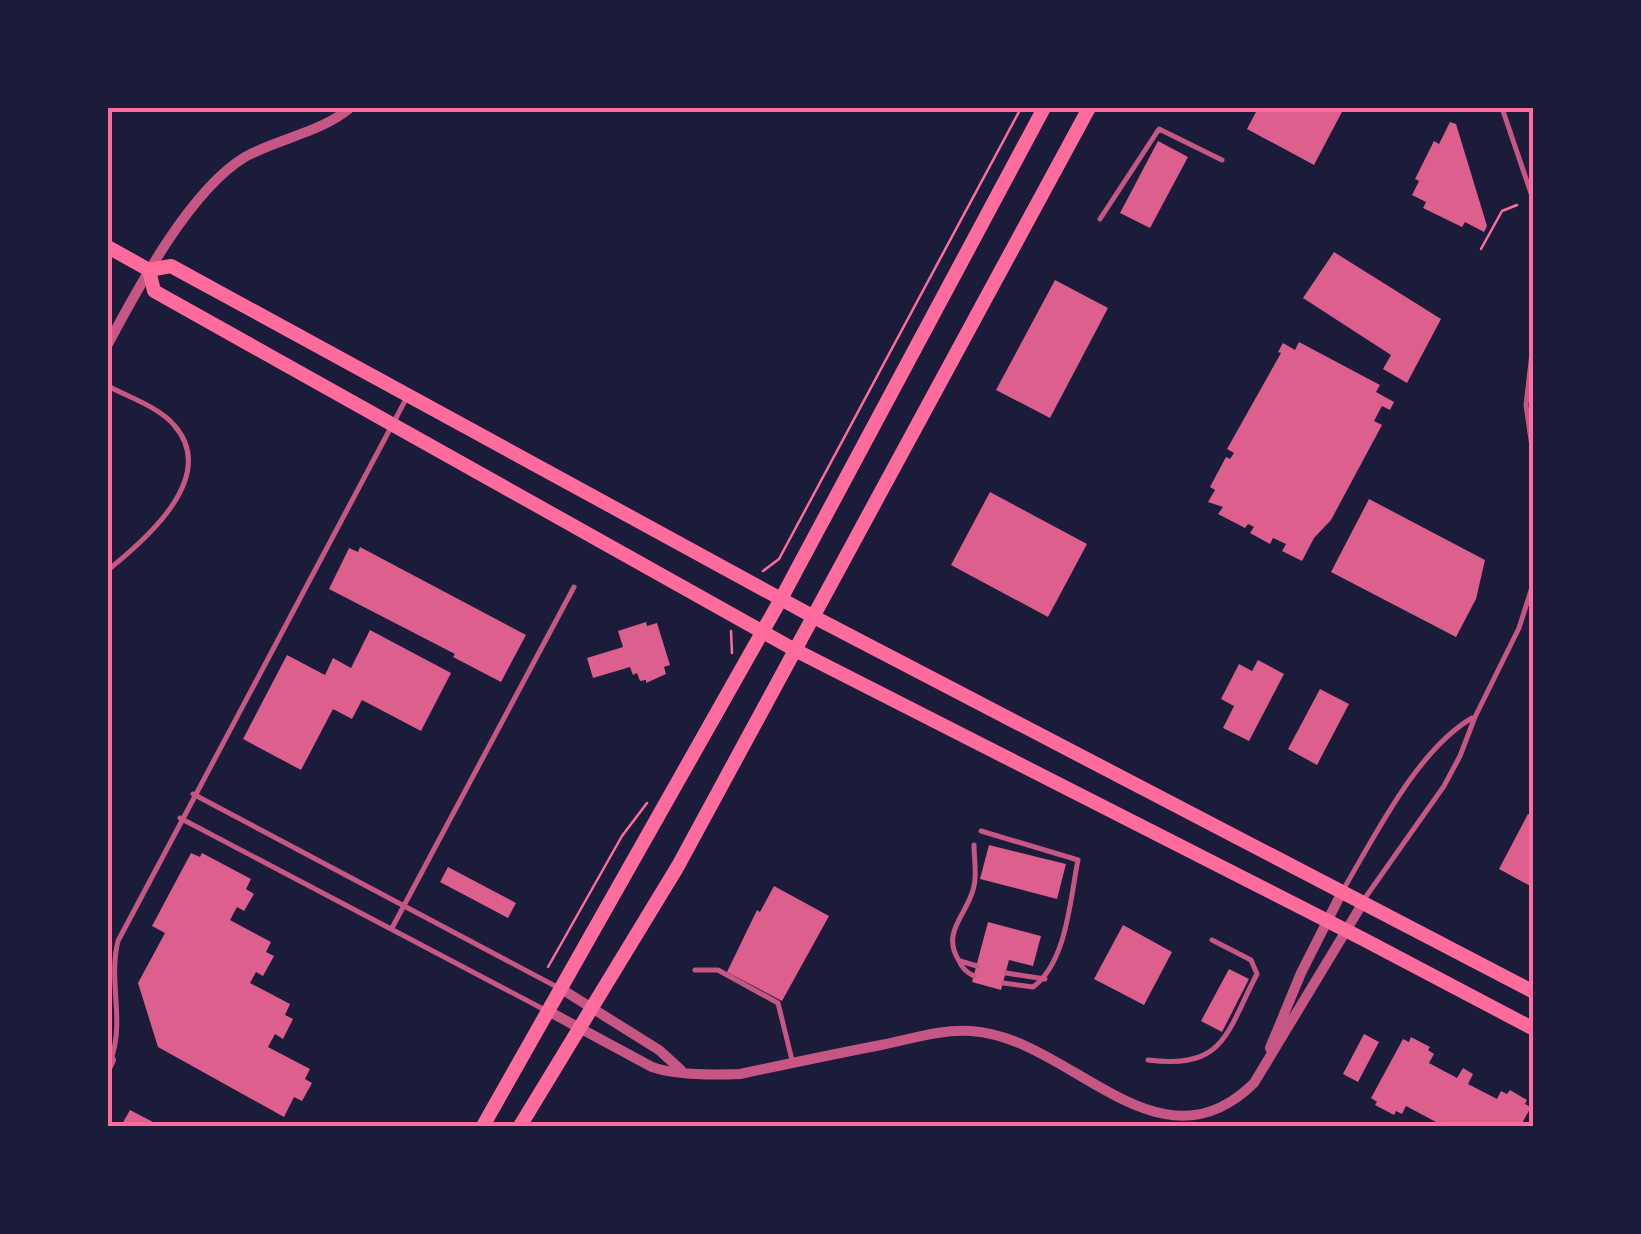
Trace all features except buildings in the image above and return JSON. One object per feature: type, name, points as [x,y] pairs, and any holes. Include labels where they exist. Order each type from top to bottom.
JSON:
[{"type":"main road","points":[[484,1126],[781,600],[1044,108]]},
{"type":"main road","points":[[520,1126],[671,878],[1089,108]]},
{"type":"main road","points":[[108,247],[149,270],[171,266],[781,600],[1534,992]]},
{"type":"main road","points":[[149,270],[154,291],[795,650],[1534,1030]]},
{"type":"street","points":[[108,344],[149,270],[228,168],[350,108]]},
{"type":"street","points":[[1265,1064],[1326,920],[1343,890]]},
{"type":"street","points":[[550,1012],[664,1072],[727,1074],[946,1032],[992,1034],[1030,1048],[1150,1112],[1184,1118],[1205,1115],[1240,1098],[1254,1084],[1364,901]]},
{"type":"street","points":[[563,990],[659,1050],[681,1070]]},
{"type":"lane","points":[[1502,108],[1534,202]]},
{"type":"lane","points":[[1100,219],[1159,129],[1222,160]]},
{"type":"lane","points":[[1534,335],[1526,405],[1534,460]]},
{"type":"lane","points":[[108,386],[176,426],[183,441],[186,481],[180,496],[138,546],[108,570]]},
{"type":"lane","points":[[109,1063],[118,1029],[113,961],[118,941],[180,818],[408,396]]},
{"type":"lane","points":[[1364,901],[1444,786],[1460,756],[1519,628],[1534,581]]},
{"type":"lane","points":[[391,929],[574,587]]},
{"type":"lane","points":[[1343,890],[1393,807],[1434,750],[1447,735],[1475,717]]},
{"type":"lane","points":[[193,794],[563,990]]},
{"type":"lane","points":[[180,818],[550,1012]]},
{"type":"lane","points":[[981,831],[1078,860],[1056,962],[1034,987],[1003,983]]},
{"type":"lane","points":[[974,845],[974,886],[951,935],[958,961],[974,976]]},
{"type":"lane","points":[[1148,1060],[1194,1061],[1208,1056],[1220,1044],[1257,974],[1251,960],[1212,940]]},
{"type":"lane","points":[[958,961],[977,966]]},
{"type":"lane","points":[[695,970],[718,970],[778,1003],[792,1063]]},
{"type":"lane","points":[[1006,973],[1045,978]]},
{"type":"path","points":[[1482,249],[1502,211],[1517,205]]}]
